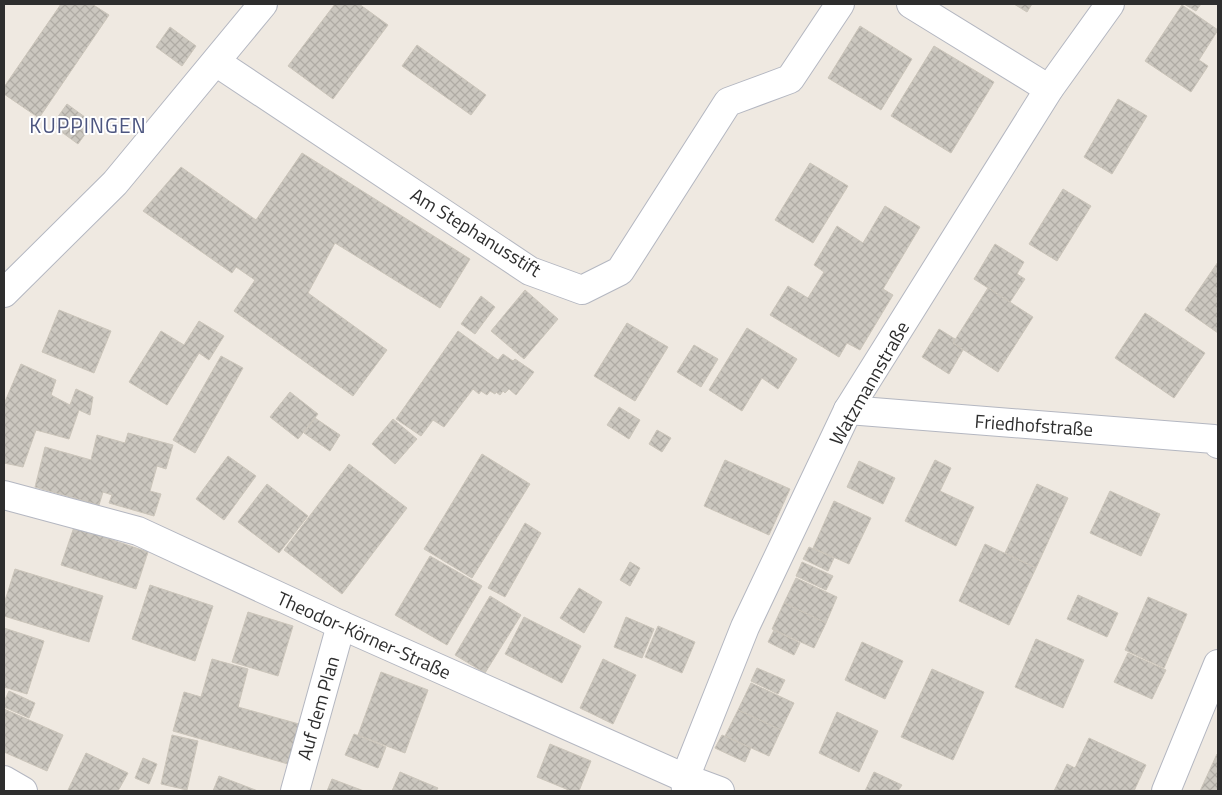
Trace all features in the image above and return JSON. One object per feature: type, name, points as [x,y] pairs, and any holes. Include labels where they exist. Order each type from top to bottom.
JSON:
[{"type":"street","points":[[4,293],[115,183],[264,4]]},
{"type":"street","name":"Am Stephanusstift","points":[[216,62],[530,271],[582,290],[620,271],[728,102],[790,79],[840,4]]},
{"type":"street","points":[[911,4],[1049,89]]},
{"type":"street","name":"Watzmannstraße","points":[[686,785],[745,626],[848,410],[1049,89],[1110,4]]},
{"type":"street","name":"Friedhofstraße","points":[[848,410],[1217,438]]},
{"type":"street","name":"Theodor-Körner-Straße","points":[[4,495],[138,531],[686,785],[720,791]]},
{"type":"street","name":"Auf dem Plan","points":[[295,791],[341,625]]},
{"type":"street","points":[[1166,791],[1218,664]]},
{"type":"street","points":[[4,780],[23,791]]},
{"type":"building","points":[[61,4],[92,4],[109,15],[39,118],[4,94],[4,87]]},
{"type":"building","points":[[335,4],[359,4],[388,25],[333,99],[288,66]]},
{"type":"building","points":[[1014,4],[1032,4],[1027,12]]},
{"type":"building","points":[[1184,4],[1201,4],[1196,11]]},
{"type":"building","points":[[1182,5],[1218,30],[1199,60],[1208,66],[1191,92],[1145,61]]},
{"type":"building","points":[[860,26],[912,59],[881,110],[828,78]]},
{"type":"building","points":[[170,27],[196,46],[182,66],[156,47]]},
{"type":"building","points":[[417,45],[486,95],[471,115],[402,66]]},
{"type":"building","points":[[934,46],[994,82],[951,153],[891,116]]},
{"type":"building","points":[[1118,99],[1147,116],[1112,174],[1084,157]]},
{"type":"building","points":[[67,104],[93,123],[78,144],[52,125]]},
{"type":"building","points":[[302,153],[470,259],[440,308],[335,243],[308,293],[387,350],[353,396],[234,311],[255,280],[236,267],[232,273],[143,211],[181,167],[256,220]]},
{"type":"building","points":[[810,163],[848,186],[813,243],[775,220]]},
{"type":"building","points":[[1063,189],[1091,206],[1057,261],[1029,244]]},
{"type":"building","points":[[885,206],[920,227],[883,289],[893,295],[860,350],[847,343],[839,357],[770,315],[788,286],[808,298],[824,272],[814,265],[837,226],[863,243]]},
{"type":"building","points":[[995,244],[1024,262],[1017,274],[1025,279],[1010,302],[974,279]]},
{"type":"building","points":[[1218,262],[1218,333],[1185,310]]},
{"type":"building","points":[[988,288],[1033,317],[998,372],[953,343]]},
{"type":"building","points":[[525,290],[558,319],[524,359],[491,331]]},
{"type":"building","points":[[481,296],[495,307],[475,334],[461,324]]},
{"type":"building","points":[[59,310],[111,331],[94,373],[42,352]]},
{"type":"building","points":[[1145,313],[1205,353],[1174,398],[1115,358]]},
{"type":"building","points":[[199,321],[224,336],[209,360],[199,353],[167,405],[129,382],[161,331],[184,345]]},
{"type":"building","points":[[627,323],[668,347],[635,401],[594,376]]},
{"type":"building","points":[[747,328],[797,359],[778,389],[762,378],[742,411],[709,390]]},
{"type":"building","points":[[939,329],[955,339],[953,343],[963,350],[949,374],[922,357]]},
{"type":"building","points":[[458,331],[498,360],[503,354],[513,361],[515,359],[534,372],[516,395],[509,389],[505,393],[503,391],[500,395],[490,391],[487,395],[481,391],[479,394],[473,389],[444,427],[433,420],[421,436],[396,419]]},
{"type":"building","points":[[694,345],[718,359],[701,387],[677,372]]},
{"type":"building","points":[[221,356],[243,368],[195,453],[173,440]]},
{"type":"building","points":[[21,364],[56,380],[51,395],[70,405],[76,389],[93,397],[90,415],[79,410],[69,439],[36,430],[23,467],[4,463],[4,404]]},
{"type":"building","points":[[290,392],[318,414],[298,439],[270,417]]},
{"type":"building","points":[[619,407],[640,420],[629,439],[607,425]]},
{"type":"building","points":[[315,418],[340,435],[330,451],[304,433]]},
{"type":"building","points":[[393,419],[417,439],[395,464],[372,444]]},
{"type":"building","points":[[657,430],[671,438],[662,452],[649,444]]},
{"type":"building","points":[[128,433],[173,445],[166,469],[157,466],[150,491],[161,494],[154,516],[109,503],[112,495],[103,492],[99,505],[35,487],[45,447],[91,460],[97,435],[125,443]]},
{"type":"building","points":[[482,454],[530,484],[472,578],[424,549]]},
{"type":"building","points":[[228,456],[256,476],[224,520],[196,499]]},
{"type":"building","points":[[725,460],[790,489],[769,535],[704,506]]},
{"type":"building","points":[[935,460],[951,468],[940,491],[974,507],[956,546],[905,521]]},
{"type":"building","points":[[859,461],[895,478],[883,504],[847,487]]},
{"type":"building","points":[[349,464],[407,508],[342,594],[284,550]]},
{"type":"building","points":[[267,484],[308,516],[279,553],[238,522]]},
{"type":"building","points":[[1037,484],[1068,498],[1036,568],[1005,553]]},
{"type":"building","points":[[1110,491],[1160,514],[1141,556],[1090,533]]},
{"type":"building","points":[[834,501],[871,518],[849,564],[813,548]]},
{"type":"building","points":[[525,523],[541,533],[505,597],[488,588]]},
{"type":"building","points":[[74,527],[148,552],[136,589],[61,565]]},
{"type":"building","points":[[985,544],[1036,568],[1009,625],[959,601]]},
{"type":"building","points":[[809,547],[834,558],[828,571],[803,559]]},
{"type":"building","points":[[430,556],[482,586],[447,645],[395,615]]},
{"type":"building","points":[[630,562],[640,568],[630,586],[620,580]]},
{"type":"building","points":[[802,562],[833,576],[826,590],[796,576]]},
{"type":"building","points":[[15,569],[103,596],[89,642],[4,616],[4,604]]},
{"type":"building","points":[[796,578],[837,597],[826,623],[784,603]]},
{"type":"building","points":[[150,585],[213,606],[195,661],[132,639]]},
{"type":"building","points":[[579,588],[602,602],[584,633],[560,618]]},
{"type":"building","points":[[1078,595],[1118,613],[1107,637],[1067,619]]},
{"type":"building","points":[[490,596],[521,615],[485,673],[455,655]]},
{"type":"building","points":[[1148,597],[1187,614],[1164,668],[1125,650]]},
{"type":"building","points":[[784,603],[826,623],[814,648],[772,629]]},
{"type":"building","points":[[248,612],[293,626],[278,676],[232,662]]},
{"type":"building","points":[[524,617],[581,646],[562,683],[505,654]]},
{"type":"building","points":[[626,617],[654,629],[642,658],[614,647]]},
{"type":"building","points":[[658,626],[695,642],[682,673],[645,657]]},
{"type":"building","points":[[4,628],[44,641],[27,694],[4,687]]},
{"type":"building","points":[[774,630],[800,643],[794,655],[768,642]]},
{"type":"building","points":[[1036,639],[1084,660],[1063,708],[1015,687]]},
{"type":"building","points":[[862,642],[903,661],[885,699],[845,680]]},
{"type":"building","points":[[1128,653],[1166,670],[1152,699],[1114,682]]},
{"type":"building","points":[[212,659],[248,669],[238,707],[299,724],[288,764],[173,731],[184,692],[201,697]]},
{"type":"building","points":[[603,659],[636,675],[613,724],[580,708]]},
{"type":"building","points":[[757,668],[785,680],[778,694],[751,681]]},
{"type":"building","points":[[932,669],[984,692],[953,760],[901,737]]},
{"type":"building","points":[[381,672],[428,690],[405,753],[358,735]]},
{"type":"building","points":[[751,683],[794,703],[781,730],[738,710]]},
{"type":"building","points":[[9,691],[35,703],[29,718],[4,707]]},
{"type":"building","points":[[4,709],[63,735],[47,771],[4,752]]},
{"type":"building","points":[[738,710],[781,730],[769,756],[725,736]]},
{"type":"building","points":[[837,712],[878,731],[859,772],[819,753]]},
{"type":"building","points":[[354,734],[386,747],[378,768],[345,755]]},
{"type":"building","points":[[172,735],[198,741],[187,790],[161,784]]},
{"type":"building","points":[[722,735],[751,748],[745,762],[715,748]]},
{"type":"building","points":[[1089,738],[1146,765],[1134,791],[1054,791],[1067,764],[1075,768]]},
{"type":"building","points":[[550,744],[591,761],[579,791],[571,791],[537,777]]},
{"type":"building","points":[[86,753],[128,773],[118,791],[68,790]]},
{"type":"building","points":[[1217,754],[1218,791],[1200,791]]},
{"type":"building","points":[[143,758],[157,764],[149,784],[135,778]]},
{"type":"building","points":[[400,772],[438,788],[436,791],[392,791]]},
{"type":"building","points":[[874,772],[902,785],[898,791],[865,791]]},
{"type":"building","points":[[219,776],[258,791],[213,791]]},
{"type":"building","points":[[332,779],[364,791],[327,791]]},
{"type":"district","name":"KUPPINGEN","points":[[88,126]]}]
